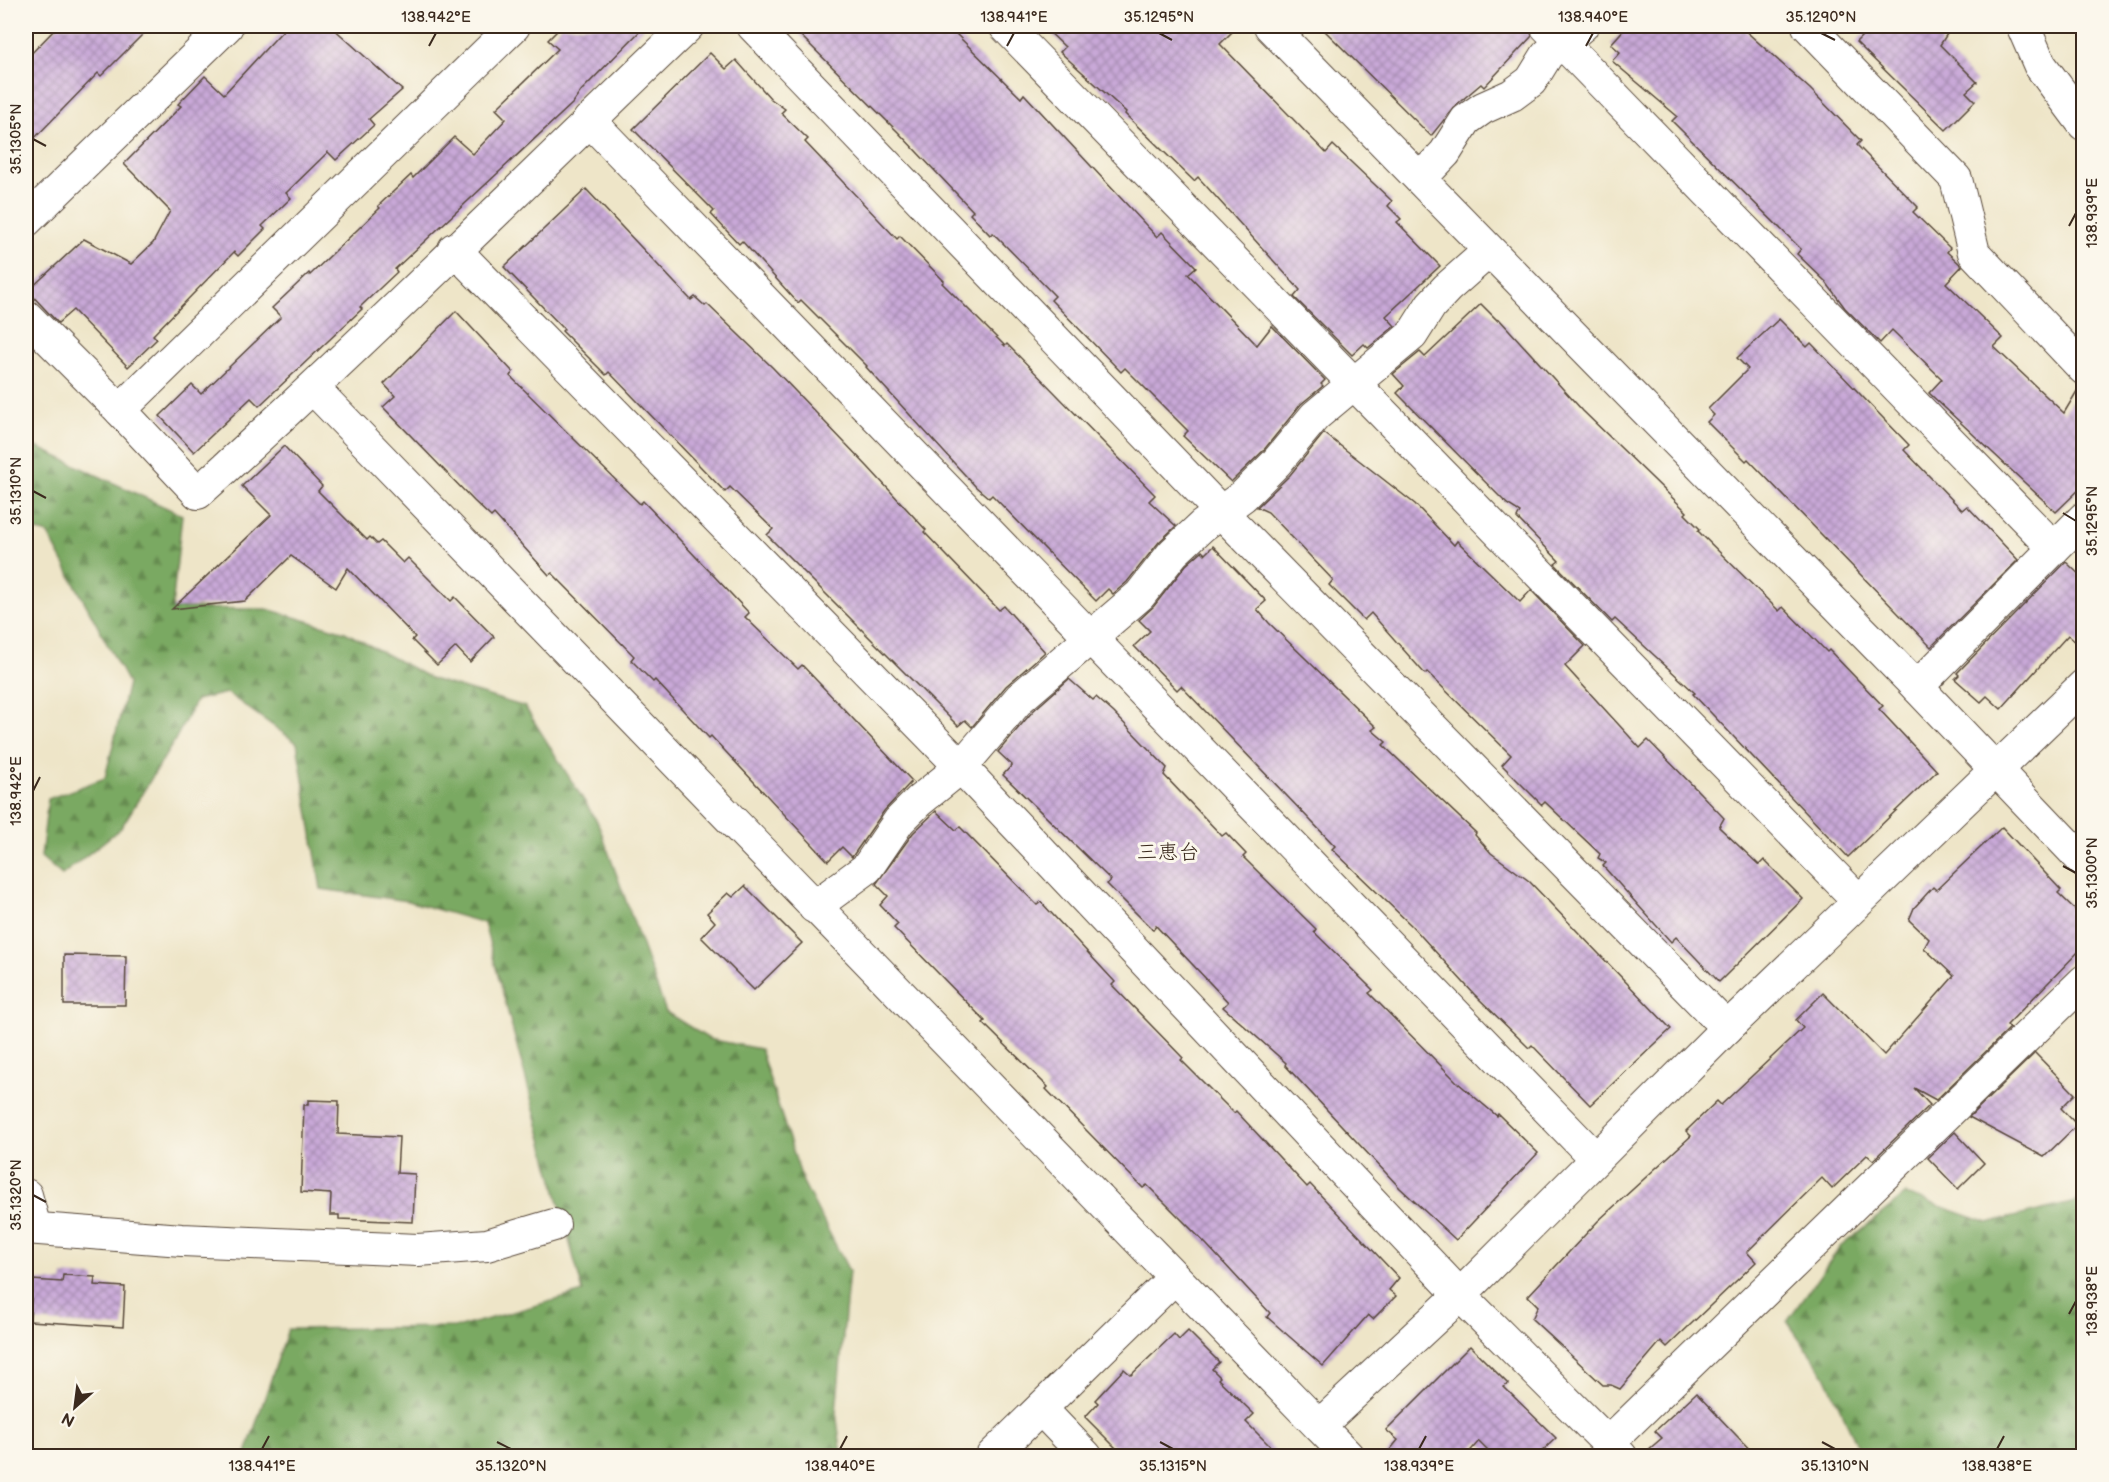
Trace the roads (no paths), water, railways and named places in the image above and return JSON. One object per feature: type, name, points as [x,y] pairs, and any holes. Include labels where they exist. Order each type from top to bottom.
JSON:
[{"type":"street","points":[[26,221],[227,26]]},
{"type":"street","points":[[120,410],[514,26]]},
{"type":"street","points":[[26,316],[120,410],[198,493],[313,388],[454,249],[688,26]]},
{"type":"street","points":[[753,26],[1221,512],[1727,1028]]},
{"type":"street","points":[[1005,26],[1858,900]]},
{"type":"street","points":[[1270,26],[1917,687],[2084,862]]},
{"type":"street","points":[[1808,26],[1956,179],[1974,253],[2084,369]]},
{"type":"street","points":[[2023,26],[2040,64],[2084,124]]},
{"type":"street","points":[[1420,179],[1445,153],[1466,120],[1483,108],[1512,95],[1531,81],[1564,31],[2054,548]]},
{"type":"street","points":[[589,120],[1090,640],[1595,1158]]},
{"type":"street","points":[[454,249],[961,767],[1460,1295],[1614,1450],[2084,981]]},
{"type":"street","points":[[814,907],[867,868],[899,821],[919,801],[961,767],[1020,698],[1140,595],[1173,553],[1243,496],[1276,463],[1315,416],[1412,335],[1431,304],[1489,251]]},
{"type":"street","points":[[313,388],[1348,1456]]},
{"type":"street","points":[[1917,687],[2084,518]]},
{"type":"street","points":[[1318,1426],[1460,1295],[1727,1028],[2084,685]]},
{"type":"street","points":[[26,1195],[30,1228],[182,1240],[418,1250],[487,1245],[554,1225]]},
{"type":"street","points":[[992,1456],[1174,1278]]},
{"type":"street","points":[[1041,1409],[1086,1456]]},
{"type":"district","name":"三恵台","points":[[1168,852]]}]
